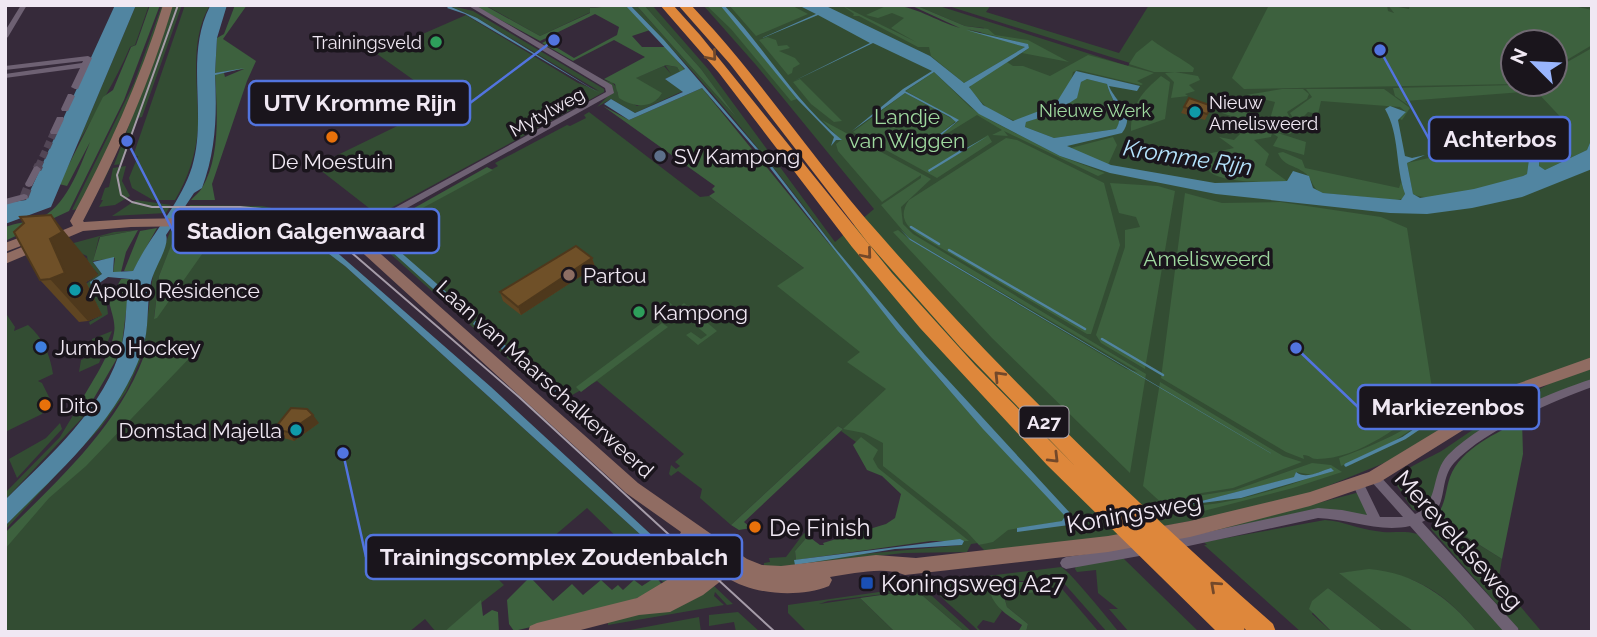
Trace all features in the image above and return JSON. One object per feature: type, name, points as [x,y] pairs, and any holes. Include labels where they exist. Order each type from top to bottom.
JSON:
[{"type":"highway","name":"A27","points":[[666,5],[714,58],[837,218],[926,323],[1080,485],[1234,632]]},
{"type":"highway","name":"A27","points":[[684,5],[736,64],[868,232],[945,319],[1102,480],[1265,632]]},
{"type":"main road","points":[[5,259],[81,222],[99,190],[102,173],[158,38],[168,5]]},
{"type":"main road","name":"Laan van Maarschalkerweerd","points":[[81,222],[162,219],[309,220],[328,224],[350,236],[632,488],[682,525],[687,536],[722,561]]},
{"type":"main road","points":[[5,248],[81,222]]},
{"type":"main road","name":"Koningsweg","points":[[722,561],[757,585],[914,565],[1114,549],[1195,534],[1366,480],[1419,452],[1516,390],[1592,363]]},
{"type":"main road","points":[[537,632],[639,607],[722,561]]},
{"type":"street","points":[[5,37],[24,5]]},
{"type":"street","name":"Mytylweg","points":[[350,236],[591,105],[611,91],[596,79],[470,5]]},
{"type":"street","points":[[5,68],[88,58],[75,87]]},
{"type":"street","points":[[5,76],[85,65]]},
{"type":"street","points":[[65,109],[71,96]]},
{"type":"street","points":[[54,132],[60,119]]},
{"type":"street","points":[[30,184],[37,169]]},
{"type":"street","points":[[5,202],[24,197]]},
{"type":"street","points":[[1413,520],[1435,506],[1442,473],[1455,455],[1510,419],[1592,383]]},
{"type":"street","points":[[1366,480],[1377,523]]},
{"type":"street","name":"Mereveldseweg","points":[[1366,480],[1413,520],[1513,632]]},
{"type":"street","name":"Koningsweg","points":[[1195,534],[1318,513],[1338,512],[1377,523],[1413,520]]},
{"type":"street","name":"Koningsweg","points":[[1066,563],[1114,549]]},
{"type":"green space","points":[[136,5],[149,5],[135,45],[130,47],[112,85],[77,145]]},
{"type":"green space","points":[[150,5],[160,5],[124,100],[69,211],[5,241],[5,227],[47,214],[56,207],[70,186],[90,142],[67,186],[59,184],[103,97],[113,90],[131,47],[136,45]]},
{"type":"green space","points":[[162,5],[166,5],[141,76],[80,209],[72,210],[134,83]]},
{"type":"green space","points":[[171,5],[182,5],[142,117],[138,118],[122,164],[114,165],[131,120],[102,185]]},
{"type":"green space","points":[[185,5],[210,5],[203,19],[197,50],[197,138],[191,166],[175,200],[153,200],[132,188],[129,178],[138,156],[133,156]]},
{"type":"green space","points":[[235,5],[247,5],[223,39],[256,61],[212,184],[215,200],[191,200],[202,188],[208,175],[215,147],[215,74],[224,73],[225,77],[244,69],[215,73],[217,38],[224,34]]},
{"type":"green space","points":[[447,5],[473,11],[604,89],[604,92],[378,215],[315,166],[424,113],[412,98],[415,81],[377,54],[466,15],[578,83],[599,91],[477,18]]},
{"type":"green space","points":[[473,5],[484,5],[540,36],[590,13],[590,8],[625,5],[650,30],[632,36],[642,47],[666,47],[685,70],[680,72],[677,67],[666,65],[636,78],[662,93],[648,104],[630,103],[619,98],[615,84],[604,79],[645,57],[614,40],[573,61],[542,43],[546,41],[574,58],[617,35],[619,27],[595,14],[540,41]]},
{"type":"green space","points":[[485,5],[612,5],[590,8],[591,12],[540,36]]},
{"type":"green space","name":"Nieuw Amelisweerd","points":[[630,5],[636,5],[736,117],[701,69],[644,5],[652,5],[708,69],[835,242],[874,209],[703,5],[888,5],[884,7],[976,43],[984,28],[965,26],[915,5],[936,5],[1128,66],[1130,63],[945,5],[991,5],[986,12],[1119,53],[1149,5],[1592,5],[1592,357],[1394,459],[1313,492],[1249,510],[1106,537],[987,553],[979,545],[992,541],[971,544],[967,552],[904,553],[764,568],[764,563],[770,562],[769,558],[786,557],[804,533],[808,536],[795,551],[796,560],[962,545],[872,463],[871,453],[838,426],[731,525],[700,498],[702,489],[678,471],[671,476],[669,474],[671,465],[676,469],[680,466],[675,462],[684,454],[597,381],[558,403],[467,322],[474,317],[472,314],[463,319],[366,232],[376,225],[382,230],[498,166],[495,163],[567,125],[586,118],[584,115],[589,112],[700,197],[709,196],[804,268],[832,244],[785,182],[684,62]]},
{"type":"green space","points":[[636,5],[644,5],[701,69],[737,118]]},
{"type":"green space","points":[[706,5],[720,5],[730,15],[797,99],[791,101],[731,29]]},
{"type":"green space","points":[[729,5],[791,5],[808,14],[756,36]]},
{"type":"green space","points":[[888,5],[916,10],[960,28],[910,5],[915,5],[965,26],[988,29],[995,35],[1028,40],[1069,62],[1022,53],[1029,48],[1027,44],[967,29],[1025,47],[964,83],[931,56],[929,47],[918,47],[859,16],[853,16],[854,14],[843,6],[916,42],[891,28],[904,18],[892,13],[878,18],[866,15]]},
{"type":"green space","points":[[1269,5],[1387,5],[1388,11],[1394,13],[1388,5],[1409,9],[1410,5],[1569,5],[1592,10],[1592,45],[1569,59],[1569,28],[1499,28],[1499,84],[1244,89],[1232,78]]},
{"type":"green space","points":[[767,37],[776,40],[778,46],[787,45],[790,48],[779,51],[795,58],[800,64],[793,68],[792,73],[788,75],[759,40]]},
{"type":"green space","points":[[1152,40],[1194,68],[1193,72],[1154,72],[1129,64],[1136,53]]},
{"type":"green space","points":[[1592,48],[1592,138],[1587,150],[1545,170],[1539,166],[1539,162],[1553,156],[1556,142],[1529,158],[1527,174],[1523,176],[1450,195],[1422,197],[1413,194],[1407,163],[1569,126],[1543,98],[1569,98],[1569,61]]},
{"type":"green space","points":[[1088,55],[1154,73],[1137,81],[1143,84],[1141,85],[1078,70],[1073,72],[1065,92],[1052,105],[1015,121],[988,109],[969,89],[972,83],[1007,62],[1050,76]]},
{"type":"green space","points":[[665,65],[677,67],[680,72],[665,79],[683,91],[635,113],[611,99],[597,107],[613,91],[600,79],[611,81],[617,88],[617,93],[637,106],[658,99],[635,78],[664,66],[671,74]]},
{"type":"green space","name":"Landje van Wiggen","points":[[934,72],[970,107],[990,120],[1060,156],[1105,173],[1098,176],[1004,131],[1008,136],[992,135],[1002,130],[977,115],[943,136],[965,148],[963,150],[939,136],[959,121],[906,91]]},
{"type":"green space","points":[[1165,73],[1198,76],[1200,80],[1189,85],[1195,91],[1185,94],[1188,96],[1171,98],[1174,82]]},
{"type":"green space","points":[[1161,76],[1170,82],[1165,119],[1131,131],[1135,106]]},
{"type":"green space","points":[[800,79],[842,121],[834,122],[811,104],[793,82]]},
{"type":"green space","name":"Nieuwe Werk","points":[[1087,79],[1107,84],[1119,112],[1116,129],[1054,138],[1025,127],[1026,122],[1052,113],[1067,104],[1081,82]]},
{"type":"green space","points":[[1499,85],[1499,94],[1405,101],[1411,107],[1395,96],[1393,88]]},
{"type":"green space","points":[[702,88],[941,381],[1064,514],[1063,521],[1008,530],[993,542],[979,545],[967,532],[883,466],[883,443],[864,433],[843,429],[886,389],[847,362],[860,352],[777,286],[804,268],[709,196],[715,192],[712,189],[715,186],[603,106],[629,120]]},
{"type":"green space","points":[[1282,89],[1303,89],[1309,94],[1307,99],[1287,112],[1295,128],[1290,134],[1278,133],[1306,142],[1304,155],[1273,146],[1278,137],[1272,133],[1271,137],[1254,140],[1269,154],[1265,165],[1287,181],[1234,180],[1209,171],[1207,154],[1234,148],[1219,137],[1234,140],[1241,133],[1251,133],[1246,121],[1216,111],[1225,107],[1270,119],[1275,102],[1246,95]]},
{"type":"green space","points":[[1306,89],[1384,89],[1410,108],[1402,120],[1400,119],[1406,112],[1400,107],[1321,101],[1318,114],[1308,112],[1301,119],[1306,121],[1293,118],[1290,113],[1312,97]]},
{"type":"green space","name":"Landje van Wiggen","points":[[905,93],[956,121],[937,136],[959,151],[928,172],[988,135],[992,142],[937,178],[853,132]]},
{"type":"green space","points":[[822,120],[931,179],[901,207],[903,224],[913,234],[1146,374],[1130,473],[992,338],[893,232],[898,230],[910,240],[1126,369],[1138,372],[909,238],[881,205],[921,178],[921,175],[882,202],[838,151],[836,144],[841,140]]},
{"type":"green space","points":[[1113,137],[1117,145],[1108,165],[1067,149]]},
{"type":"green space","points":[[1006,138],[1017,140],[1104,183],[1120,245],[1091,334],[922,237],[905,222],[905,206],[909,200]]},
{"type":"green space","points":[[1283,152],[1302,160],[1305,168],[1399,188],[1401,182],[1405,194],[1402,199],[1395,200],[1323,193],[1316,189],[1305,173],[1283,160],[1278,153]]},
{"type":"green space","points":[[126,166],[122,181],[130,196],[115,205],[99,207],[105,188],[109,187],[113,168]]},
{"type":"green space","points":[[487,167],[493,170],[382,230],[376,225],[381,222],[384,225]]},
{"type":"green space","points":[[1110,183],[1158,186],[1175,191],[1145,369],[1101,343],[1096,335],[1125,247],[1125,230],[1140,227],[1136,217],[1119,213]]},
{"type":"green space","name":"Amelisweerd","points":[[1185,193],[1222,203],[1280,202],[1381,217],[1407,228],[1434,401],[1364,447],[1333,457],[1315,459],[1303,455],[1304,459],[1286,452],[1161,378]]},
{"type":"green space","points":[[136,200],[171,205],[166,213],[112,216]]},
{"type":"green space","points":[[190,205],[262,206],[302,214],[185,212]]},
{"type":"green space","points":[[249,222],[316,223],[361,248],[336,250],[317,235],[309,239],[345,266],[664,556],[670,552],[690,571],[667,586],[587,508],[507,576],[500,568],[493,574],[504,585],[444,632],[436,632],[425,619],[409,632],[5,632],[5,533],[92,446],[111,422],[141,369],[149,341],[126,392],[101,427],[5,530],[5,526],[99,427],[131,378],[145,338],[153,274],[172,228],[289,232],[299,239],[304,238],[289,229],[243,227]],"holes":[[[239,232],[212,240],[154,318],[159,276],[172,244]]]},
{"type":"green space","points":[[157,228],[133,271],[124,271],[140,231]]},
{"type":"green space","points":[[138,230],[99,237],[93,262],[102,274],[91,281],[99,297],[106,299],[108,314],[90,325],[89,322],[102,315],[88,291],[91,289],[85,285],[98,274],[88,262],[87,256],[67,247],[114,232]]},
{"type":"green space","points":[[138,230],[126,252],[121,272],[113,273],[115,258],[93,261],[100,237]]},
{"type":"green space","points":[[212,240],[154,319],[159,276],[172,243]]},
{"type":"green space","points":[[121,279],[130,279],[122,344],[116,360],[83,417],[75,412],[112,343],[114,325],[109,301]]},
{"type":"green space","points":[[668,301],[677,309],[684,303],[717,331],[698,345],[686,335],[691,332],[701,339],[707,335],[683,315],[670,324],[663,318],[664,304]]},
{"type":"green space","points":[[5,312],[15,327],[14,331],[28,325],[38,335],[48,353],[53,374],[38,381],[42,383],[51,401],[42,414],[5,432]]},
{"type":"green space","points":[[662,323],[668,327],[581,392],[576,387]]},
{"type":"green space","points":[[112,331],[99,363],[79,372],[81,360],[91,355],[92,339]]},
{"type":"green space","points":[[148,344],[200,347],[86,466],[49,498],[5,549],[5,533],[69,469],[107,423],[123,399]]},
{"type":"green space","points":[[1592,365],[1592,381],[1556,395],[1446,459],[1432,500],[1421,511],[1413,510],[1396,484],[1404,472],[1440,452],[1516,402]]},
{"type":"green space","points":[[1160,382],[1283,456],[1302,462],[1233,488],[1189,495],[1179,504],[1182,515],[1176,516],[1143,486]]},
{"type":"green space","points":[[1437,387],[1495,388],[1447,414],[1435,414],[1391,443],[1341,466],[1339,458],[1392,436],[1430,412],[1438,402]]},
{"type":"green space","points":[[75,412],[83,417],[5,500],[5,493],[60,437]]},
{"type":"green space","points":[[1522,420],[1523,454],[1502,559],[1435,517],[1443,503],[1450,477],[1462,458],[1481,442]]},
{"type":"green space","points":[[60,423],[62,429],[17,478],[9,459],[46,438]]},
{"type":"green space","points":[[838,426],[843,429],[744,522],[751,528],[739,530],[731,525]]},
{"type":"green space","points":[[861,437],[878,450],[873,459],[878,468],[969,541],[931,541],[796,560],[795,551],[808,536],[824,545],[823,543],[886,524],[895,518],[901,494],[882,476],[867,470],[853,445]]},
{"type":"green space","points":[[1312,463],[1331,465],[1342,472],[1293,488],[1184,516],[1181,507],[1184,498],[1235,490]],"holes":[[[1331,468],[1281,488],[1238,499],[1186,505],[1295,477],[1296,472],[1312,475]]]},
{"type":"green space","points":[[1360,492],[1369,516],[1346,512],[1203,533]]},
{"type":"green space","points":[[1435,517],[1502,559],[1496,595],[1520,606],[1542,632],[1521,632],[1431,529]]},
{"type":"green space","points":[[1325,520],[1381,532],[1417,534],[1506,632],[1477,632],[1448,602],[1417,582],[1381,572],[1362,571],[1340,573],[1414,632],[1384,632],[1328,588],[1312,614],[1332,632],[1301,632],[1204,545],[1207,545],[1204,542]]},
{"type":"green space","points":[[1123,558],[1199,632],[1129,632],[1109,609],[1118,609],[1098,593],[1096,570],[1077,572],[1075,569],[1076,566]]},
{"type":"green space","points":[[1061,567],[1119,632],[1107,632],[1062,581],[1057,583],[1099,632],[1026,632],[1028,624],[1007,607],[1004,595],[1047,587],[1048,582],[1053,581],[995,581],[991,584],[990,593],[1002,611],[994,623],[983,620],[977,627],[982,632],[943,599],[929,583]]},
{"type":"green space","points":[[1369,569],[1386,571],[1416,581],[1430,589],[1455,608],[1477,632],[1414,632],[1339,573]]},
{"type":"green space","points":[[530,577],[553,601],[572,584],[583,595],[601,580],[612,590],[618,585],[623,590],[634,580],[642,586],[656,577],[664,587],[615,607],[514,631],[509,624],[507,600]]},
{"type":"green space","points":[[995,582],[1048,582],[1043,591],[1004,596],[1007,607],[1028,624],[1026,632],[1018,632],[1022,625],[996,604],[989,587]]},
{"type":"green space","points":[[714,586],[733,604],[727,605],[715,592],[714,596],[724,605],[608,625],[608,622]]},
{"type":"green space","points":[[921,586],[972,632],[965,632],[916,590],[828,601],[819,604],[860,598],[895,632],[807,632],[788,613],[788,605]]},
{"type":"green space","points":[[1328,588],[1384,632],[1332,632],[1309,609],[1312,601]]},
{"type":"green space","points":[[916,590],[965,632],[895,632],[860,598]]},
{"type":"green space","points":[[481,600],[483,616],[492,610],[498,612],[499,632],[444,632]]},
{"type":"green space","points":[[738,612],[760,632],[736,632],[734,622],[709,626],[709,615]]},
{"type":"green space","points":[[699,617],[701,632],[619,632]]},
{"type":"water","points":[[115,5],[136,5],[51,207],[5,224],[5,203],[26,200]]},
{"type":"water","points":[[203,5],[227,5],[217,38],[215,73],[245,68],[215,75],[214,132],[207,174],[202,188],[194,193],[166,235],[166,245],[151,282],[142,351],[118,401],[102,424],[84,446],[5,526],[5,500],[57,448],[90,409],[114,367],[122,344],[130,279],[108,277],[92,288],[90,282],[102,274],[93,262],[114,257],[113,272],[133,271],[187,181],[192,167],[198,127],[198,45],[210,6]]},
{"type":"water","points":[[625,5],[630,5],[664,40],[764,156],[835,248],[925,355],[1070,513],[1069,525],[1017,532],[1017,528],[1062,521],[1065,516],[983,429],[898,331],[756,150],[702,88],[629,120],[604,104],[611,99],[635,113],[683,92],[665,79],[685,69]]},
{"type":"water","points":[[720,5],[724,5],[795,92],[842,140],[836,140],[831,146],[834,137],[797,99]]},
{"type":"water","points":[[798,5],[824,5],[930,56],[964,83],[1025,47],[966,30],[1028,44],[1029,48],[969,87],[983,105],[1013,121],[1055,105],[1076,71],[1140,86],[1137,91],[1109,86],[1126,114],[1126,126],[1122,133],[1067,146],[1111,165],[1215,183],[1287,181],[1293,171],[1309,176],[1313,188],[1323,193],[1401,200],[1405,194],[1393,129],[1385,109],[1390,106],[1406,112],[1398,120],[1405,156],[1412,158],[1425,155],[1407,163],[1413,194],[1420,198],[1474,189],[1523,176],[1527,174],[1529,159],[1557,141],[1565,145],[1560,151],[1539,162],[1539,166],[1545,170],[1587,150],[1592,138],[1592,169],[1522,197],[1427,214],[1390,213],[1216,194],[1110,173],[1060,156],[979,114],[934,72],[905,91],[959,120],[939,137],[963,150],[988,136],[929,172],[928,170],[959,151],[937,136],[956,122],[905,93],[852,131],[903,89],[932,71],[873,43],[794,81],[870,43],[818,15],[760,39],[816,14]],"holes":[[[1087,79],[1107,84],[1118,112],[1119,123],[1116,129],[1054,138],[1025,127],[1026,122],[1052,114],[1077,98],[1081,82]]]},
{"type":"water","points":[[449,6],[477,18],[599,93],[465,14],[447,8]]},
{"type":"water","points":[[900,229],[909,238],[1284,461],[910,240]]},
{"type":"water","points":[[375,230],[467,311],[461,314],[371,233]]},
{"type":"water","points":[[317,235],[491,387],[670,552],[668,555],[664,556],[345,266],[309,239]]},
{"type":"water","points":[[475,321],[550,385],[562,391],[563,396],[556,398],[473,324]]},
{"type":"water","points":[[1331,468],[1334,471],[1241,498],[1186,505],[1294,477],[1296,472],[1309,475]]},
{"type":"water","points":[[960,539],[964,541],[962,545],[895,549],[795,565],[794,560]]},
{"type":"building","points":[[1189,98],[1212,106],[1207,114],[1184,107]]},
{"type":"building","points":[[51,215],[62,232],[50,239],[65,273],[40,280],[14,232],[24,223],[20,217]]},
{"type":"building","points":[[576,246],[592,258],[518,307],[500,292]]},
{"type":"building","points":[[291,408],[307,409],[313,415],[288,432],[274,429]]},
{"type":"waterway","points":[[911,227],[939,244]]},
{"type":"waterway","points":[[949,250],[1085,329]]},
{"type":"waterway","points":[[1102,339],[1163,375]]},
{"type":"waterway","points":[[1346,465],[1404,438],[1435,417],[1446,417],[1492,390]]},
{"type":"tunnel","points":[[38,167],[54,132]]},
{"type":"tunnel","points":[[24,197],[29,184]]},
{"type":"tram line","points":[[178,5],[117,175],[121,195],[132,202],[152,207],[240,207],[283,211],[323,228],[519,397],[775,632]]},
{"type":"place","name":"UTV Kromme Rijn","points":[[554,40]]},
{"type":"place","name":"Trainingsveld","points":[[436,42]]},
{"type":"place","name":"Achterbos","points":[[1380,50]]},
{"type":"place","name":"Nieuw Amelisweerd","points":[[1195,112]]},
{"type":"place","name":"De Moestuin","points":[[332,137]]},
{"type":"place","name":"Stadion Galgenwaard","points":[[127,141]]},
{"type":"place","name":"SV Kampong","points":[[660,156]]},
{"type":"place","name":"Partou","points":[[569,275]]},
{"type":"place","name":"Apollo Résidence","points":[[75,290]]},
{"type":"place","name":"Kampong","points":[[639,312]]},
{"type":"place","name":"Jumbo Hockey","points":[[41,347]]},
{"type":"place","name":"Markiezenbos","points":[[1296,348]]},
{"type":"place","name":"Dito","points":[[45,405]]},
{"type":"place","name":"Domstad Majella","points":[[296,430]]},
{"type":"place","name":"Trainingscomplex Zoudenbalch","points":[[343,453]]},
{"type":"place","name":"De Finish","points":[[755,527]]},
{"type":"place","name":"Koningsweg A27","points":[[867,583]]},
{"type":"water label","name":"Kromme Rijn","points":[[1188,157]]}]
